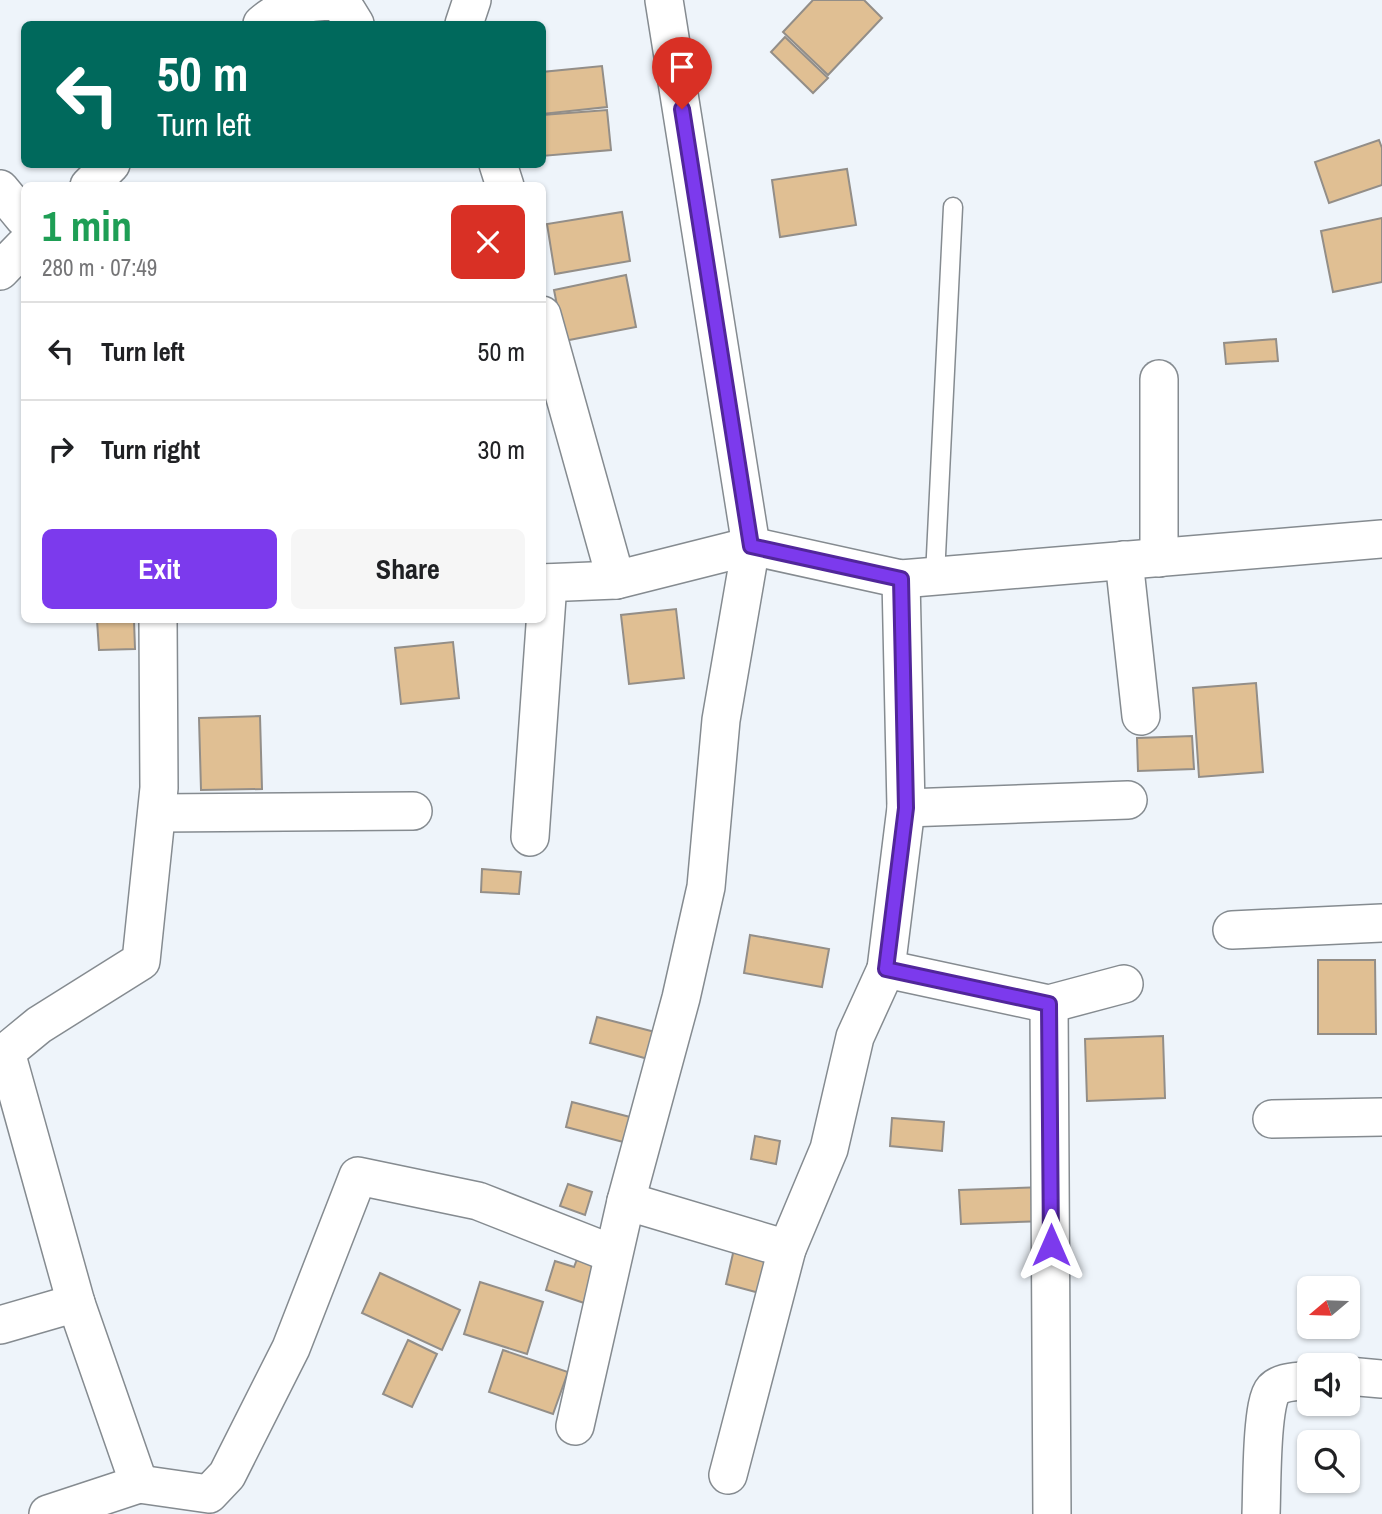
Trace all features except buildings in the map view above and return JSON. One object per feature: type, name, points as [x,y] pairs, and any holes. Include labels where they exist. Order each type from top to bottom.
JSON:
[{"type":"street","points":[[465,21],[472,0]]},
{"type":"street","points":[[575,1426],[613,1254],[681,998],[706,887],[721,720],[751,546],[664,0]]},
{"type":"street","points":[[265,21],[277,11],[310,2],[335,1],[347,11],[353,21]]},
{"type":"street","points":[[93,182],[107,168]]},
{"type":"street","points":[[0,190],[21,214]]},
{"type":"street","points":[[0,271],[21,249]]},
{"type":"street","points":[[546,330],[615,580]]},
{"type":"street","points":[[1140,716],[1141,559],[1159,379]]},
{"type":"street","points":[[546,583],[615,580],[751,546],[918,578],[1382,539]]},
{"type":"street","points":[[729,1475],[787,1249],[830,1149],[855,1037],[886,969],[906,808],[918,578]]},
{"type":"street","points":[[139,1484],[76,1303],[3,1055],[39,1025],[141,961],[159,788],[158,623]]},
{"type":"street","points":[[530,837],[543,623]]},
{"type":"street","points":[[906,808],[1128,800]]},
{"type":"street","points":[[157,813],[413,811]]},
{"type":"street","points":[[1232,930],[1382,923]]},
{"type":"street","points":[[886,969],[1049,1004],[1124,984]]},
{"type":"street","points":[[1049,1004],[1052,1514]]},
{"type":"street","points":[[1272,1119],[1382,1117]]},
{"type":"street","points":[[48,1514],[139,1484],[209,1494],[227,1475],[290,1348],[358,1176],[478,1202],[613,1254]]},
{"type":"street","points":[[626,1201],[787,1249]]},
{"type":"street","points":[[0,1325],[76,1303]]},
{"type":"street","points":[[1360,1377],[1382,1379]]},
{"type":"street","points":[[1261,1514],[1269,1399],[1272,1391],[1281,1385],[1297,1382]]},
{"type":"lane","points":[[918,578],[953,207]]},
{"type":"route","points":[[682,109],[751,546],[901,579],[906,808],[886,969],[1049,1004],[1051,1245]]}]
